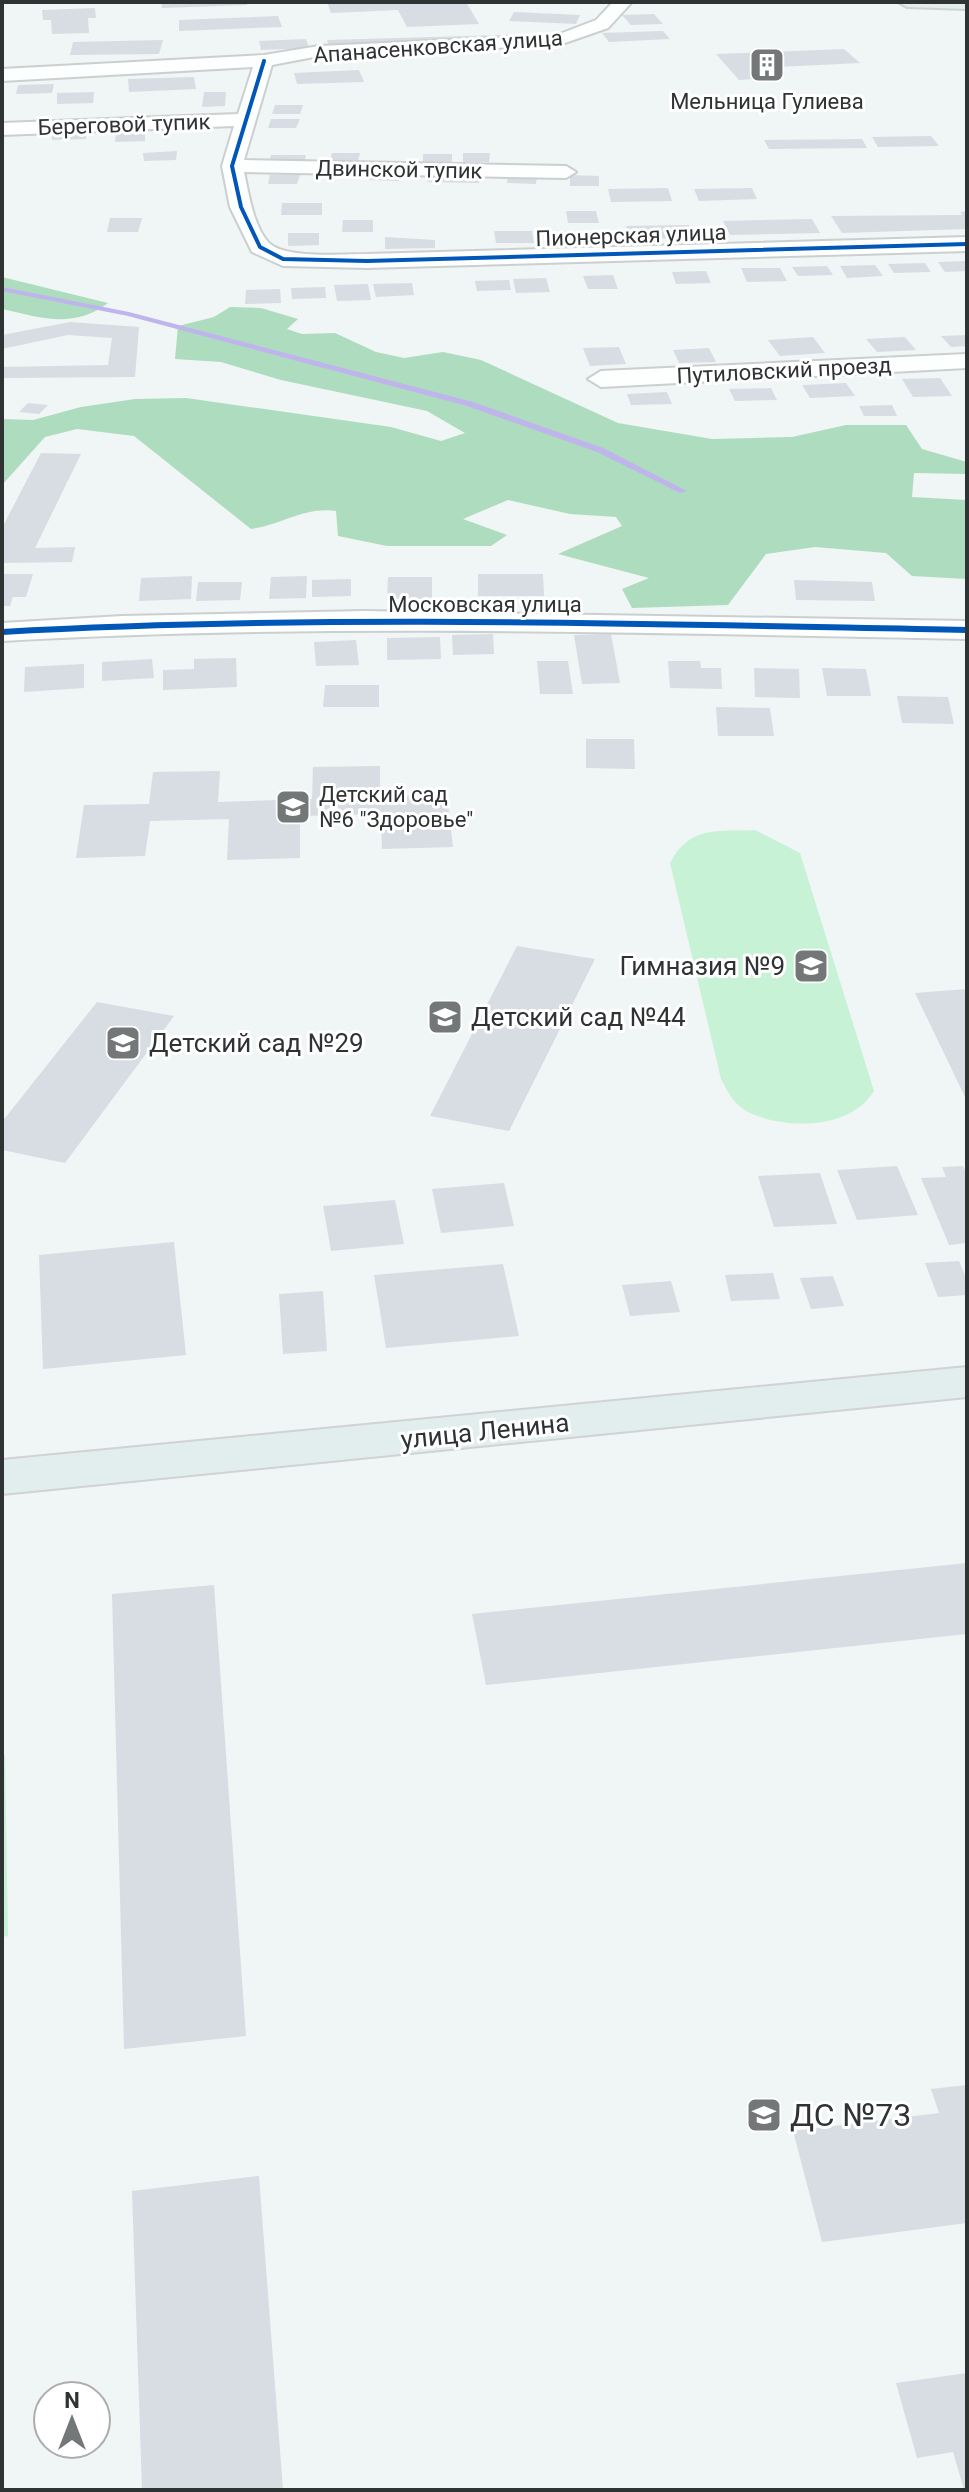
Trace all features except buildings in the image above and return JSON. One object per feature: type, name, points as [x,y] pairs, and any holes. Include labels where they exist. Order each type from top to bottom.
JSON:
[{"type":"main road","points":[[907,2],[967,4]]},
{"type":"main road","name":"улица Ленина","points":[[2,1477],[967,1382]]},
{"type":"street","name":"Апанасенковская улица","points":[[2,75],[264,61],[319,51],[559,40],[602,24],[623,2]]},
{"type":"street","points":[[232,166],[264,61]]},
{"type":"street","name":"Береговой тупик","points":[[2,129],[246,120]]},
{"type":"street","name":"Двинской тупик","points":[[232,166],[566,172]]},
{"type":"street","name":"Пионерская улица","points":[[232,166],[241,207],[260,247],[284,263],[967,244]]},
{"type":"street","name":"Путиловский проезд","points":[[601,379],[967,361]]},
{"type":"street","name":"Московская улица","points":[[2,632],[269,621],[521,621],[967,630]]},
{"type":"green space","points":[[2,277],[108,303],[70,319],[44,318],[2,309]]},
{"type":"green space","points":[[230,307],[261,308],[298,319],[287,329],[302,334],[335,333],[376,352],[404,358],[443,352],[481,360],[618,423],[712,439],[792,437],[846,425],[906,425],[922,449],[967,462],[967,474],[914,473],[912,497],[967,500],[967,579],[912,576],[886,553],[815,547],[766,554],[728,605],[632,608],[622,589],[649,578],[558,554],[622,526],[616,517],[570,514],[508,500],[463,519],[507,535],[491,546],[387,546],[338,536],[336,511],[325,510],[251,529],[134,436],[77,429],[45,437],[2,485],[2,419],[33,420],[81,407],[135,399],[186,398],[391,427],[441,441],[465,433],[427,411],[281,380],[221,362],[175,359],[178,326],[214,317]]},
{"type":"green space","points":[[755,830],[800,853],[874,1091],[863,1104],[834,1120],[798,1124],[763,1118],[739,1106],[721,1079],[670,863],[686,842],[705,833]]},
{"type":"green space","points":[[2,1755],[5,1755],[8,1936],[2,1937]]},
{"type":"waterway","points":[[2,289],[129,314],[470,404],[600,450],[683,491]]},
{"type":"cycle path","points":[[264,61],[232,166],[241,207],[260,247],[283,259],[367,261],[967,244]]},
{"type":"cycle path","points":[[2,632],[122,625],[364,620],[967,630]]},
{"type":"place","name":"Мельница Гулиева","points":[[767,65]]},
{"type":"place","name":"Детский сад №6 \"Здоровье\"","points":[[293,807]]},
{"type":"place","name":"Гимназия №9","points":[[811,966]]},
{"type":"place","name":"Детский сад №44","points":[[445,1017]]},
{"type":"place","name":"Детский сад №29","points":[[123,1043]]},
{"type":"place","name":"ДС №73","points":[[764,2115]]}]
